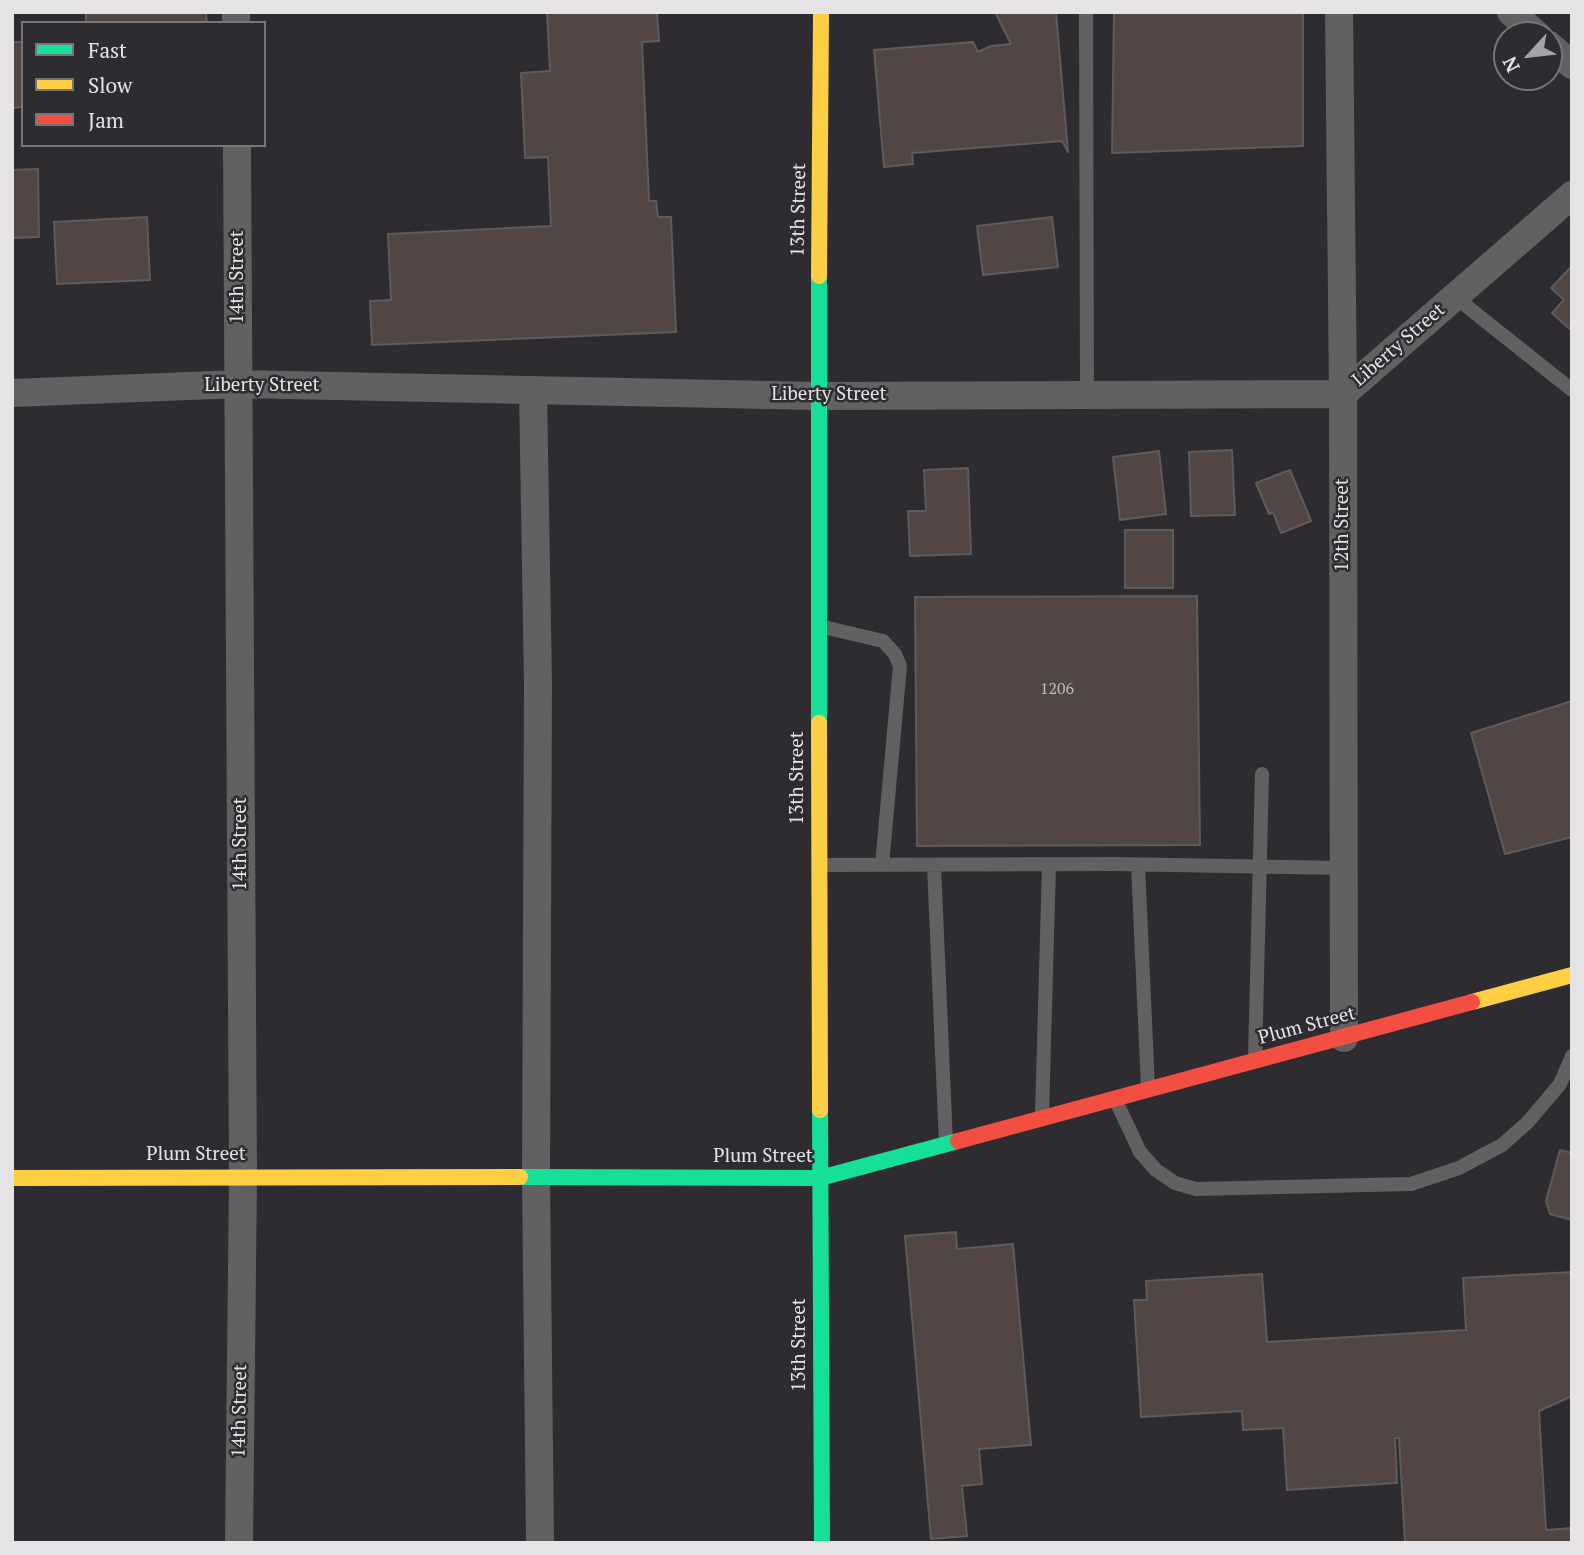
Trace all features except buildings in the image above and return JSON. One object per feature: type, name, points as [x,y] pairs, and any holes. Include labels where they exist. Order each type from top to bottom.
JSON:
[{"type":"street","name":"13th Street","points":[[821,12],[818,396],[821,1543]]},
{"type":"street","name":"12th Street","points":[[1339,12],[1343,394],[1344,1038]]},
{"type":"street","name":"14th Street","points":[[237,147],[243,1176],[239,1543]]},
{"type":"street","name":"Liberty Street","points":[[12,393],[239,384],[818,396],[1343,394],[1572,195]]},
{"type":"street","points":[[533,391],[538,684],[536,1177],[540,1543]]},
{"type":"street","name":"Plum Street","points":[[12,1178],[820,1178],[1572,975]]},
{"type":"lane","points":[[1086,12],[1087,396]]},
{"type":"lane","points":[[1455,296],[1572,390]]},
{"type":"lane","points":[[819,626],[883,641],[895,654],[900,666],[882,865]]},
{"type":"lane","points":[[1255,1062],[1262,774]]},
{"type":"lane","points":[[819,865],[1049,864],[1343,868]]},
{"type":"lane","points":[[1042,1120],[1049,864]]},
{"type":"lane","points":[[934,865],[946,1146]]},
{"type":"lane","points":[[1138,865],[1148,1091]]},
{"type":"lane","points":[[1115,1100],[1140,1152],[1156,1170],[1175,1183],[1196,1189],[1411,1184],[1459,1168],[1502,1145],[1528,1122],[1560,1084],[1572,1056]]},
{"type":"traffic: fast","points":[[819,276],[819,723]]},
{"type":"traffic: fast","points":[[820,1110],[822,1543]]},
{"type":"traffic: fast","points":[[520,1177],[820,1178],[958,1141]]},
{"type":"traffic: slow","points":[[819,276],[821,12]]},
{"type":"traffic: slow","points":[[819,723],[820,1110]]},
{"type":"traffic: slow","points":[[1472,1002],[1572,975]]},
{"type":"traffic: slow","points":[[12,1178],[520,1177]]},
{"type":"traffic: jam","points":[[958,1141],[1472,1002]]}]
